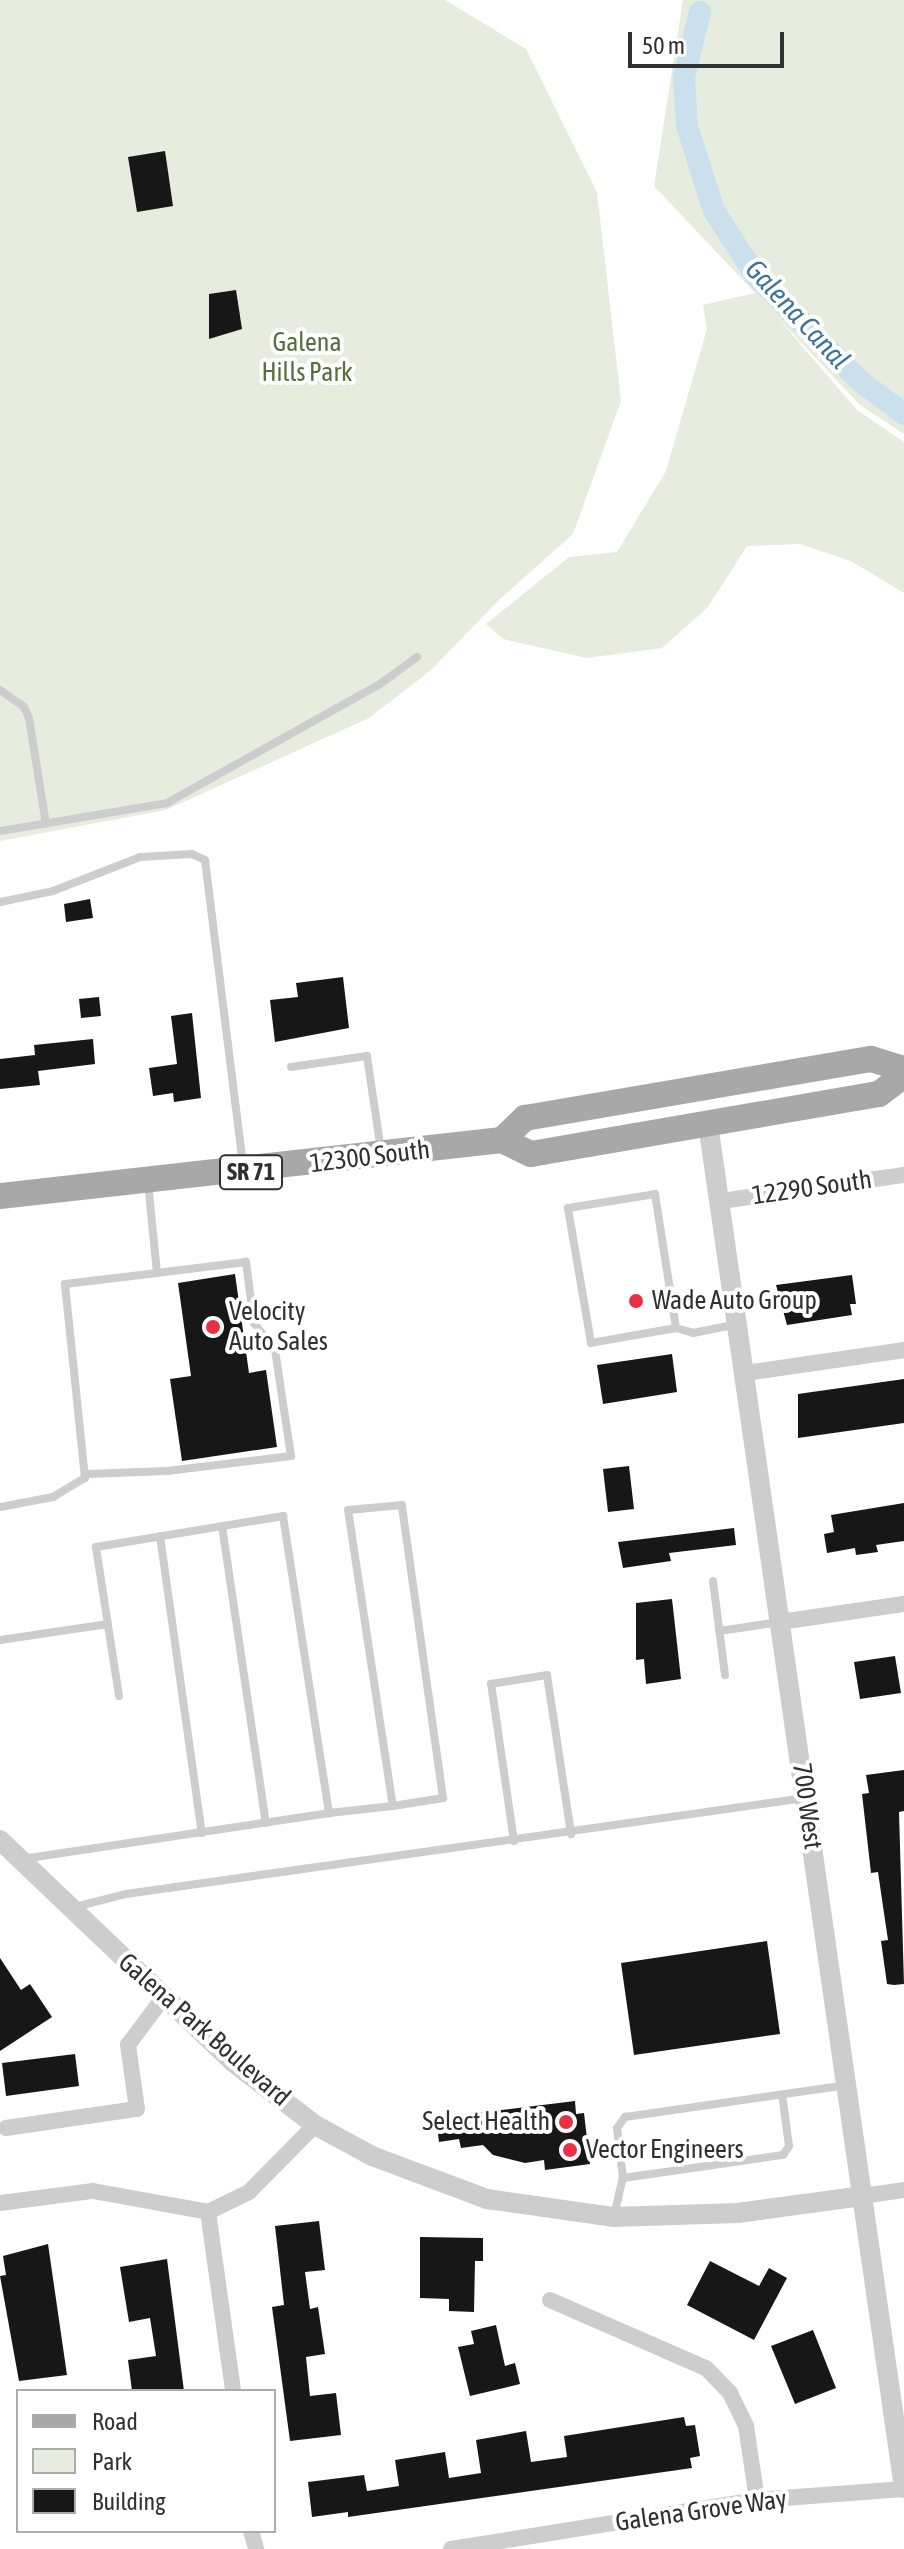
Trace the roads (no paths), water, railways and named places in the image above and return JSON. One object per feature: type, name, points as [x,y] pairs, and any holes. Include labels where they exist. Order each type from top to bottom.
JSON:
[{"type":"main road","name":"12300 South","points":[[502,1140],[525,1118],[541,1115],[871,1059],[904,1069]]},
{"type":"main road","name":"12300 South","points":[[0,1196],[244,1173],[502,1140],[531,1154],[879,1094],[904,1075]]},
{"type":"street","name":"700 West","points":[[708,1124],[904,2489]]},
{"type":"street","name":"12290 South","points":[[721,1201],[904,1175]]},
{"type":"street","points":[[745,1373],[904,1350]]},
{"type":"street","points":[[780,1622],[904,1604]]},
{"type":"street","name":"Galena Park Boulevard","points":[[0,1840],[68,1909],[233,2062],[315,2125],[372,2156],[487,2199],[613,2217],[738,2213],[862,2196]]},
{"type":"street","points":[[6,2128],[137,2109],[128,2045],[163,1998]]},
{"type":"street","points":[[0,2203],[93,2191],[208,2212],[249,2192],[315,2125]]},
{"type":"street","points":[[862,2196],[904,2190]]},
{"type":"street","points":[[208,2212],[233,2389]]},
{"type":"street","points":[[550,2300],[706,2368],[730,2393],[746,2426],[757,2500]]},
{"type":"street","name":"Galena Grove Way","points":[[451,2549],[757,2500],[904,2489]]},
{"type":"lane","points":[[0,831],[167,803],[380,684],[417,657]]},
{"type":"lane","points":[[0,690],[24,707],[29,718],[46,824]]},
{"type":"lane","points":[[0,902],[53,891],[140,857],[192,854],[205,860],[244,1173]]},
{"type":"lane","points":[[291,1067],[367,1056],[382,1156]]},
{"type":"lane","points":[[148,1182],[157,1273]]},
{"type":"lane","points":[[676,1328],[655,1194],[568,1208],[591,1343],[676,1328],[693,1333],[738,1324]]},
{"type":"lane","points":[[0,1507],[53,1497],[77,1486],[87,1474],[65,1284],[246,1262],[254,1323],[275,1350],[291,1456],[167,1471],[87,1474]]},
{"type":"lane","points":[[19,1860],[329,1813],[393,1806],[443,1798],[402,1505],[348,1510],[393,1806]]},
{"type":"lane","points":[[119,1696],[96,1547],[283,1516],[329,1813]]},
{"type":"lane","points":[[222,1526],[266,1823]]},
{"type":"lane","points":[[160,1536],[202,1833]]},
{"type":"lane","points":[[713,1581],[725,1675]]},
{"type":"lane","points":[[719,1631],[780,1622]]},
{"type":"lane","points":[[0,1640],[108,1624]]},
{"type":"lane","points":[[514,1841],[491,1684],[547,1675],[571,1834]]},
{"type":"lane","points":[[68,1909],[126,1894],[571,1834],[806,1798]]},
{"type":"lane","points":[[613,2217],[623,2178],[617,2128],[625,2117],[848,2085]]},
{"type":"lane","points":[[623,2178],[783,2155],[789,2146],[782,2094]]},
{"type":"waterway","name":"Galena Canal","points":[[700,12],[684,77],[687,126],[714,211],[756,276],[860,381],[904,414]]},
{"type":"place","name":"Wade Auto Group","points":[[636,1301]]},
{"type":"place","name":"Velocity Auto Sales","points":[[213,1327]]},
{"type":"place","name":"Select Health","points":[[566,2122]]},
{"type":"place","name":"Vector Engineers","points":[[570,2150]]},
{"type":"park label","name":"Galena Hills Park","points":[[307,358]]}]
